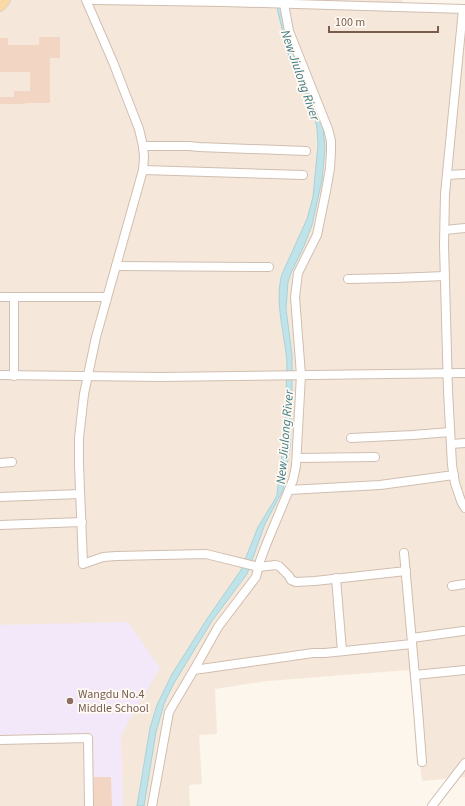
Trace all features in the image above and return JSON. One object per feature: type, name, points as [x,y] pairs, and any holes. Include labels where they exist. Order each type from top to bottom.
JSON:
[{"type":"main road","points":[[0,6],[5,0]]},
{"type":"street","points":[[86,0],[137,123],[143,146],[144,157],[143,170],[96,337],[84,394],[79,438],[83,564],[103,557],[206,554],[259,567],[279,566],[291,580],[296,582],[406,571]]},
{"type":"street","points":[[94,0],[464,9],[445,194],[445,276],[447,373],[452,465],[461,501],[465,508]]},
{"type":"street","points":[[152,806],[169,712],[218,627],[256,577],[266,545],[293,480],[297,458],[301,375],[295,297],[298,273],[317,235],[330,168],[331,140],[289,31],[284,4]]},
{"type":"street","points":[[143,146],[189,146],[306,151]]},
{"type":"street","points":[[143,170],[303,174]]},
{"type":"street","points":[[447,175],[465,174]]},
{"type":"street","points":[[445,230],[465,228]]},
{"type":"street","points":[[116,266],[268,267]]},
{"type":"street","points":[[348,279],[445,276]]},
{"type":"street","points":[[0,297],[107,298]]},
{"type":"street","points":[[14,297],[14,376]]},
{"type":"street","points":[[0,375],[160,377],[465,373]]},
{"type":"street","points":[[351,438],[450,432]]},
{"type":"street","points":[[451,444],[465,444]]},
{"type":"street","points":[[297,458],[375,457]]},
{"type":"street","points":[[0,462],[12,462]]},
{"type":"street","points":[[289,490],[380,485],[454,475]]},
{"type":"street","points":[[0,497],[80,494]]},
{"type":"street","points":[[0,525],[82,522]]},
{"type":"street","points":[[404,553],[422,762]]},
{"type":"street","points":[[336,578],[342,651]]},
{"type":"street","points":[[452,586],[465,584]]},
{"type":"street","points":[[194,670],[313,653],[342,651],[463,632]]},
{"type":"street","points":[[415,675],[465,670]]},
{"type":"street","points":[[0,740],[88,738],[89,806]]},
{"type":"street","points":[[432,806],[465,763]]},
{"type":"shaded area","points":[[8,0],[402,0],[402,3],[465,5],[465,777],[422,781],[409,670],[268,681],[215,689],[217,734],[199,735],[202,784],[189,785],[190,806],[0,806],[0,10]]},
{"type":"shaded area","name":"Wangdu No.4 Middle School","points":[[128,622],[160,668],[121,735],[123,806],[84,806],[83,736],[0,738],[0,625]]},
{"type":"water","name":"New Jiulong River","points":[[275,0],[280,0],[291,48],[308,84],[323,127],[325,149],[322,180],[312,225],[288,282],[286,309],[292,355],[292,394],[290,447],[283,490],[265,524],[247,574],[212,621],[168,695],[156,732],[144,806],[137,806],[150,728],[157,705],[172,674],[207,619],[241,570],[258,527],[277,495],[285,428],[287,363],[279,296],[280,285],[282,274],[307,219],[313,197],[318,145],[317,128],[313,110],[290,61]]},
{"type":"building","points":[[39,37],[60,37],[60,58],[50,58],[50,103],[0,104],[0,97],[14,97],[14,91],[30,91],[30,72],[0,72],[0,38],[8,38],[8,45],[39,45]]},
{"type":"building","points":[[94,777],[111,777],[112,806],[94,806]]},
{"type":"place","name":"Wangdu No.4 Middle School","points":[[70,701]]}]
